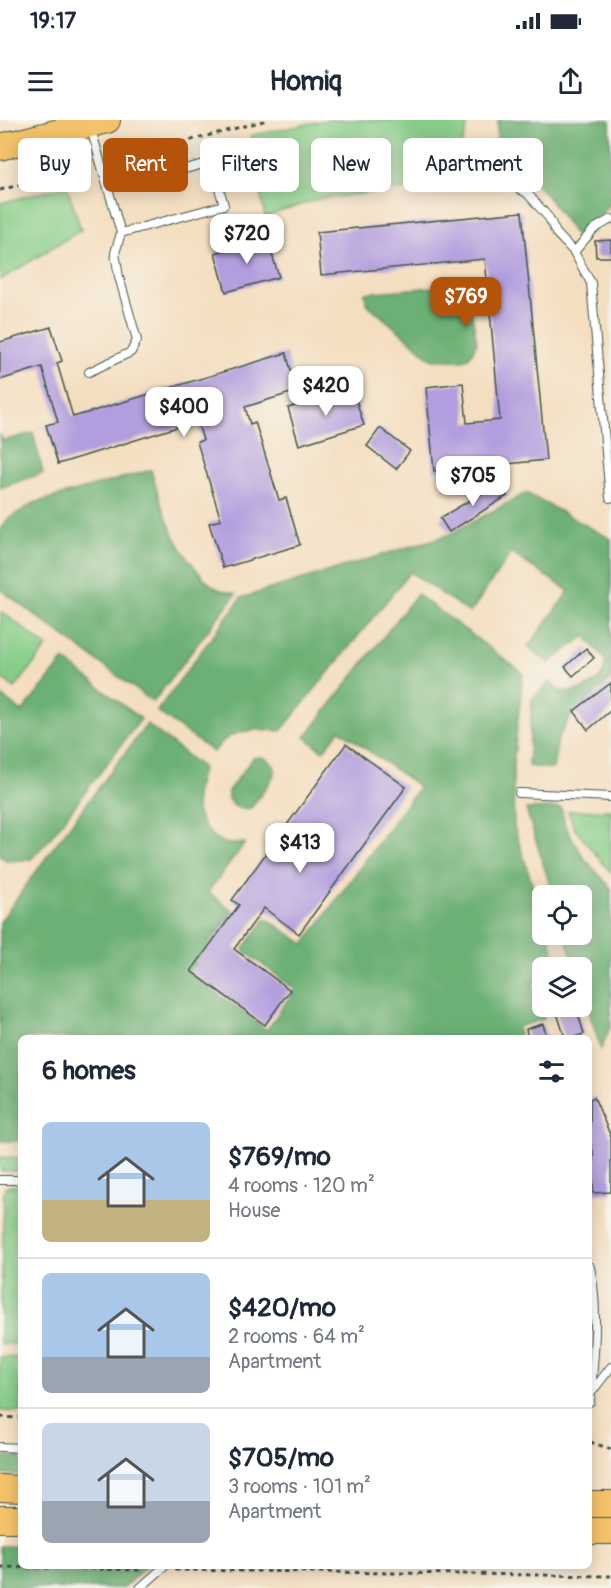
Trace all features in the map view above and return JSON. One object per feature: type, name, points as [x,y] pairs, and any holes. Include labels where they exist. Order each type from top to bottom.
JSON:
[{"type":"main road","points":[[0,147],[95,121]]},
{"type":"main road","points":[[0,1488],[18,1489]]},
{"type":"main road","points":[[592,1504],[611,1504]]},
{"type":"main road","points":[[0,1519],[18,1519]]},
{"type":"main road","points":[[592,1531],[611,1532]]},
{"type":"lane","points":[[89,372],[131,352],[137,340],[114,253],[121,233],[101,164],[95,121]]},
{"type":"lane","points":[[121,233],[224,205],[212,162],[188,168]]},
{"type":"lane","points":[[525,192],[549,218],[556,233],[574,252],[591,283],[610,498]]},
{"type":"lane","points":[[574,252],[594,229],[611,219]]},
{"type":"lane","points":[[519,793],[611,797]]},
{"type":"lane","points":[[0,1180],[18,1180]]},
{"type":"lane","points":[[592,1278],[594,1352],[592,1374]]},
{"type":"lane","points":[[592,1392],[611,1367]]},
{"type":"lane","points":[[0,1447],[18,1448]]},
{"type":"lane","points":[[140,1588],[162,1569]]},
{"type":"path","points":[[0,190],[267,120]]},
{"type":"path","points":[[0,1417],[18,1418]]},
{"type":"path","points":[[592,1443],[611,1449]]},
{"type":"path","points":[[0,1567],[18,1567]]},
{"type":"path","points":[[219,1569],[611,1576]]},
{"type":"green space","points":[[326,120],[468,120],[464,138],[403,138],[403,189],[391,191],[391,138],[311,138],[311,192],[379,192],[318,199],[265,217],[260,192],[299,192],[299,138],[250,138],[250,136]]},
{"type":"green space","points":[[498,120],[610,121],[611,204],[575,235],[543,192],[543,138],[496,138]]},
{"type":"green space","points":[[43,192],[69,192],[81,230],[0,280],[0,203]]},
{"type":"green space","points":[[458,285],[467,288],[477,342],[468,358],[462,360],[433,360],[366,303],[365,293]]},
{"type":"green space","points":[[33,433],[43,473],[0,488],[0,434],[3,441]]},
{"type":"green space","points":[[151,470],[168,523],[188,559],[212,586],[236,594],[153,702],[0,589],[0,529],[9,518],[34,503]]},
{"type":"green space","points":[[526,493],[611,539],[611,679],[572,714],[558,738],[553,769],[528,766],[532,699],[550,681],[559,691],[583,689],[602,675],[605,659],[585,636],[549,663],[528,647],[569,591],[511,553],[470,613],[410,572],[281,731],[240,732],[225,739],[213,752],[157,711],[241,598],[448,535]]},
{"type":"green space","points":[[417,594],[523,673],[513,766],[514,827],[532,885],[532,945],[551,945],[556,957],[532,957],[532,1017],[543,1017],[544,1019],[517,1027],[519,1035],[18,1035],[18,1141],[0,1141],[0,922],[147,724],[203,768],[198,784],[196,807],[206,828],[217,839],[224,842],[245,843],[208,892],[233,911],[188,972],[267,1030],[295,989],[243,950],[266,918],[304,944],[419,787],[340,730],[323,751],[305,737]]},
{"type":"green space","points":[[1,611],[47,647],[15,688],[0,677]]},
{"type":"green space","points":[[64,660],[141,719],[47,842],[31,859],[8,861],[0,856],[0,695],[22,712]]},
{"type":"green space","points":[[262,757],[275,767],[272,778],[251,808],[241,809],[234,806],[228,799],[228,791],[253,758]]},
{"type":"green space","points":[[561,808],[566,828],[584,858],[611,888],[611,1025],[601,1049],[591,1017],[592,957],[572,957],[568,945],[592,945],[592,885],[550,885],[526,809]]},
{"type":"green space","points":[[611,810],[611,873],[574,828],[568,811]]},
{"type":"green space","points":[[0,1157],[18,1158],[18,1171],[0,1171]]},
{"type":"green space","points":[[18,1186],[18,1344],[0,1344],[5,1188]]},
{"type":"green space","points":[[0,1357],[18,1358],[18,1412],[0,1411]]},
{"type":"green space","points":[[0,1456],[18,1457],[18,1475],[0,1474]]},
{"type":"green space","points":[[0,1546],[18,1546],[18,1569],[143,1569],[123,1588],[0,1588]]},
{"type":"building","points":[[522,212],[546,460],[434,471],[426,387],[463,383],[467,423],[500,420],[485,259],[321,275],[317,232]]},
{"type":"building","points":[[267,238],[279,277],[226,292],[215,253]]},
{"type":"building","points":[[611,240],[611,257],[596,257],[595,241]]},
{"type":"building","points":[[51,327],[62,361],[57,363],[73,417],[286,353],[297,391],[245,407],[250,424],[255,422],[279,500],[286,498],[300,545],[223,568],[209,523],[221,520],[197,442],[203,440],[197,421],[58,464],[46,425],[58,422],[42,367],[0,380],[0,342]]},
{"type":"building","points":[[352,388],[364,425],[299,445],[288,408]]},
{"type":"building","points":[[380,428],[410,451],[396,469],[367,446]]},
{"type":"building","points":[[499,483],[507,496],[449,532],[440,518]]},
{"type":"building","points":[[586,648],[594,658],[573,676],[565,667]]},
{"type":"building","points":[[611,683],[611,710],[588,730],[574,711]]},
{"type":"building","points":[[346,744],[406,787],[299,934],[264,908],[234,949],[290,990],[265,1025],[191,971],[239,905],[232,900]]},
{"type":"building","points":[[558,1017],[579,1017],[584,1034],[564,1035]]},
{"type":"building","points":[[543,1024],[546,1035],[527,1035],[526,1029]]},
{"type":"building","points":[[594,1097],[611,1137],[611,1192],[593,1193],[592,1098]]}]
